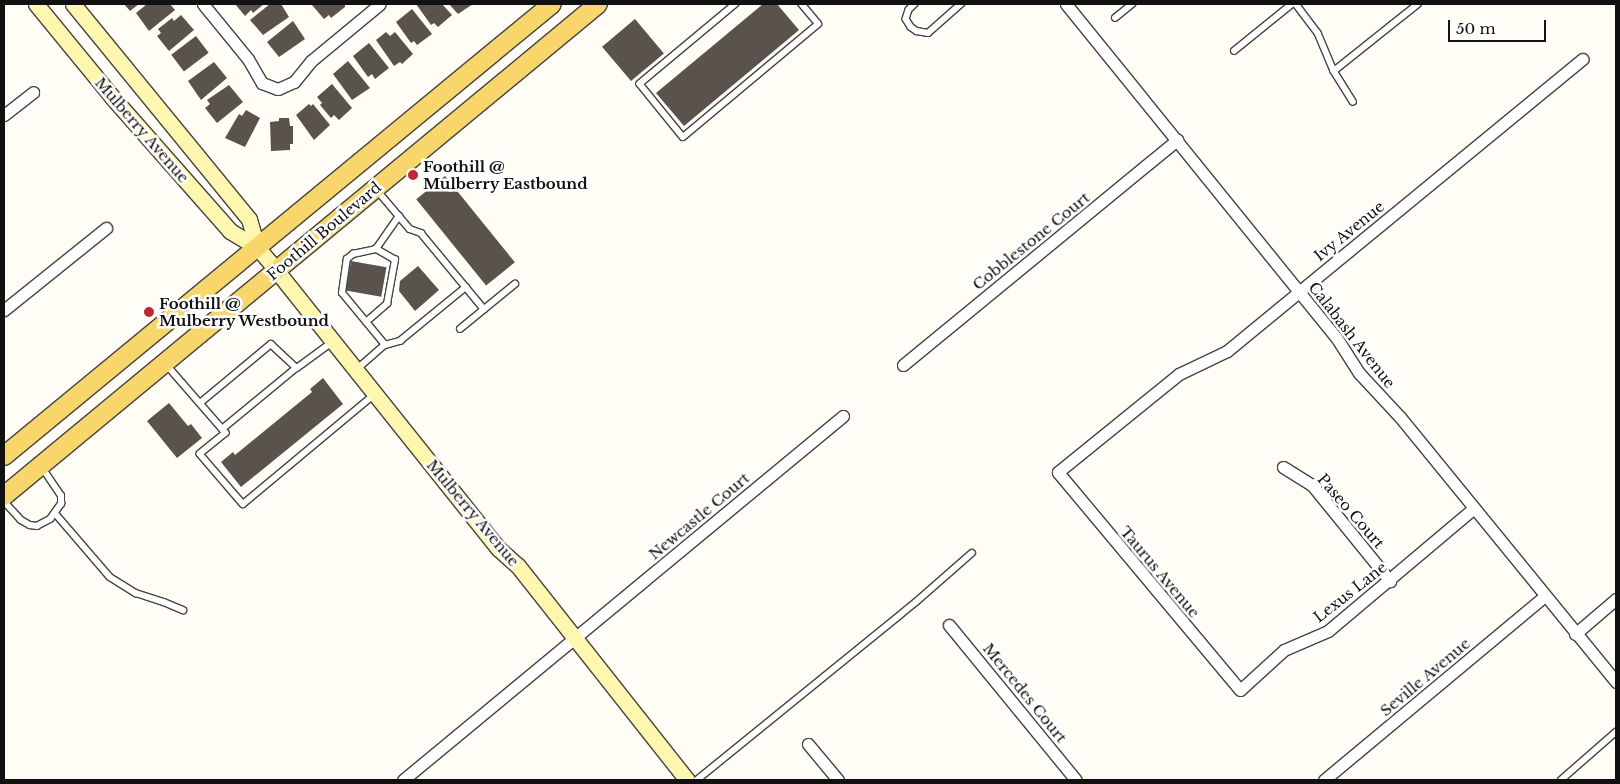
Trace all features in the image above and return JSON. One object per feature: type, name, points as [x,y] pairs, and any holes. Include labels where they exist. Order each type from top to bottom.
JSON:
[{"type":"main road","name":"Foothill Boulevard","points":[[4,456],[552,4]]},
{"type":"main road","name":"Foothill Boulevard","points":[[4,496],[598,4]]},
{"type":"street","name":"Mulberry Avenue","points":[[36,4],[112,97],[230,231],[257,247],[377,393],[499,549],[518,566],[574,639],[688,780]]},
{"type":"street","name":"Mulberry Avenue","points":[[73,4],[249,219],[257,247]]},
{"type":"street","points":[[203,4],[248,59],[262,83],[278,89],[294,82],[311,61],[380,4]]},
{"type":"street","name":"Calabash Avenue","points":[[1066,4],[1336,337],[1359,373],[1400,417],[1616,682]]},
{"type":"street","name":"Ivy Avenue","points":[[1058,472],[1179,374],[1227,351],[1582,59]]},
{"type":"street","points":[[4,115],[33,92]]},
{"type":"street","name":"Cobblestone Court","points":[[903,365],[1177,140]]},
{"type":"street","points":[[4,310],[106,228]]},
{"type":"street","name":"Newcastle Court","points":[[403,780],[843,416]]},
{"type":"street","name":"Paseo Court","points":[[1283,467],[1312,485],[1390,581]]},
{"type":"street","name":"Taurus Avenue","points":[[1058,472],[1240,690]]},
{"type":"street","name":"Lexus Lane","points":[[1240,690],[1284,650],[1328,631],[1390,581],[1474,508]]},
{"type":"street","name":"Seville Avenue","points":[[1324,780],[1545,596]]},
{"type":"street","points":[[1575,634],[1616,599]]},
{"type":"street","name":"Mercedes Court","points":[[949,625],[1076,780]]},
{"type":"street","points":[[808,744],[838,780]]},
{"type":"lane","points":[[736,4],[640,84],[683,137],[818,24],[801,4]]},
{"type":"lane","points":[[915,4],[909,10],[906,19],[910,27],[928,33],[961,4]]},
{"type":"lane","points":[[1114,18],[1132,4]]},
{"type":"lane","points":[[1234,51],[1292,4]]},
{"type":"lane","points":[[1296,4],[1318,33],[1334,71],[1354,102]]},
{"type":"lane","points":[[1334,71],[1418,4]]},
{"type":"lane","points":[[375,188],[410,229],[421,233],[484,309]]},
{"type":"lane","points":[[376,249],[399,216]]},
{"type":"lane","points":[[366,322],[387,304],[396,260],[376,249],[354,254],[348,259],[342,293],[385,345]]},
{"type":"lane","points":[[460,329],[515,284]]},
{"type":"lane","points":[[357,369],[385,345],[400,341],[466,287]]},
{"type":"lane","points":[[223,429],[297,368],[334,341]]},
{"type":"lane","points":[[200,403],[271,344],[297,368]]},
{"type":"lane","points":[[165,362],[226,433],[200,454],[243,504],[377,393]]},
{"type":"lane","points":[[4,501],[21,520],[30,525],[43,524],[55,513],[61,504],[61,496],[40,465]]},
{"type":"lane","points":[[55,513],[110,577],[136,593],[183,610]]},
{"type":"lane","points":[[697,780],[916,602],[972,553]]},
{"type":"lane","points":[[1562,780],[1616,732]]},
{"type":"building","points":[[124,4],[139,4],[130,11]]},
{"type":"building","points":[[147,4],[170,4],[175,10],[149,31],[136,13]]},
{"type":"building","points":[[235,4],[264,4],[253,13],[251,10],[245,16]]},
{"type":"building","points":[[270,4],[281,4],[289,17],[263,35],[250,20]]},
{"type":"building","points":[[345,4],[345,7],[331,18],[329,15],[324,19],[312,5]]},
{"type":"building","points":[[416,4],[442,4],[452,15],[438,27],[434,23],[431,25]]},
{"type":"building","points":[[449,4],[473,4],[458,14]]},
{"type":"building","points":[[763,4],[777,4],[799,30],[684,126],[656,93]]},
{"type":"building","points":[[412,9],[432,34],[417,45],[414,41],[411,43],[396,22]]},
{"type":"building","points":[[181,15],[194,30],[169,51],[157,36],[161,33],[158,29],[172,18],[174,21]]},
{"type":"building","points":[[635,19],[664,53],[631,81],[602,47]]},
{"type":"building","points":[[293,21],[305,39],[279,57],[267,42]]},
{"type":"building","points":[[386,32],[390,36],[395,32],[413,54],[402,64],[400,62],[394,66],[376,40]]},
{"type":"building","points":[[196,36],[209,53],[184,71],[171,55]]},
{"type":"building","points":[[369,43],[389,68],[375,79],[372,74],[368,77],[353,56]]},
{"type":"building","points":[[348,61],[370,88],[352,100],[333,74]]},
{"type":"building","points":[[214,62],[227,78],[201,100],[188,81]]},
{"type":"building","points":[[332,84],[352,108],[339,120],[334,115],[331,118],[320,105],[322,103],[317,97]]},
{"type":"building","points":[[229,85],[243,102],[217,123],[205,108],[210,104],[207,100]]},
{"type":"building","points":[[309,104],[311,106],[313,104],[330,125],[314,140],[296,115]]},
{"type":"building","points":[[246,110],[260,118],[245,147],[225,138],[239,114],[242,116]]},
{"type":"building","points":[[279,118],[289,118],[290,126],[293,126],[293,144],[290,144],[290,150],[271,151],[270,122],[279,121]]},
{"type":"building","points":[[445,176],[515,262],[486,286],[416,199]]},
{"type":"building","points":[[351,261],[386,267],[381,297],[346,291]]},
{"type":"building","points":[[418,266],[439,290],[415,311],[399,291],[400,281]]},
{"type":"building","points":[[323,378],[343,404],[241,487],[221,462],[233,452],[235,455],[312,392],[310,389]]},
{"type":"building","points":[[169,403],[188,426],[191,424],[202,438],[177,458],[147,421]]},
{"type":"place","name":"Foothill @ Mulberry Eastbound","points":[[413,175]]},
{"type":"place","name":"Foothill @ Mulberry Westbound","points":[[149,312]]}]
